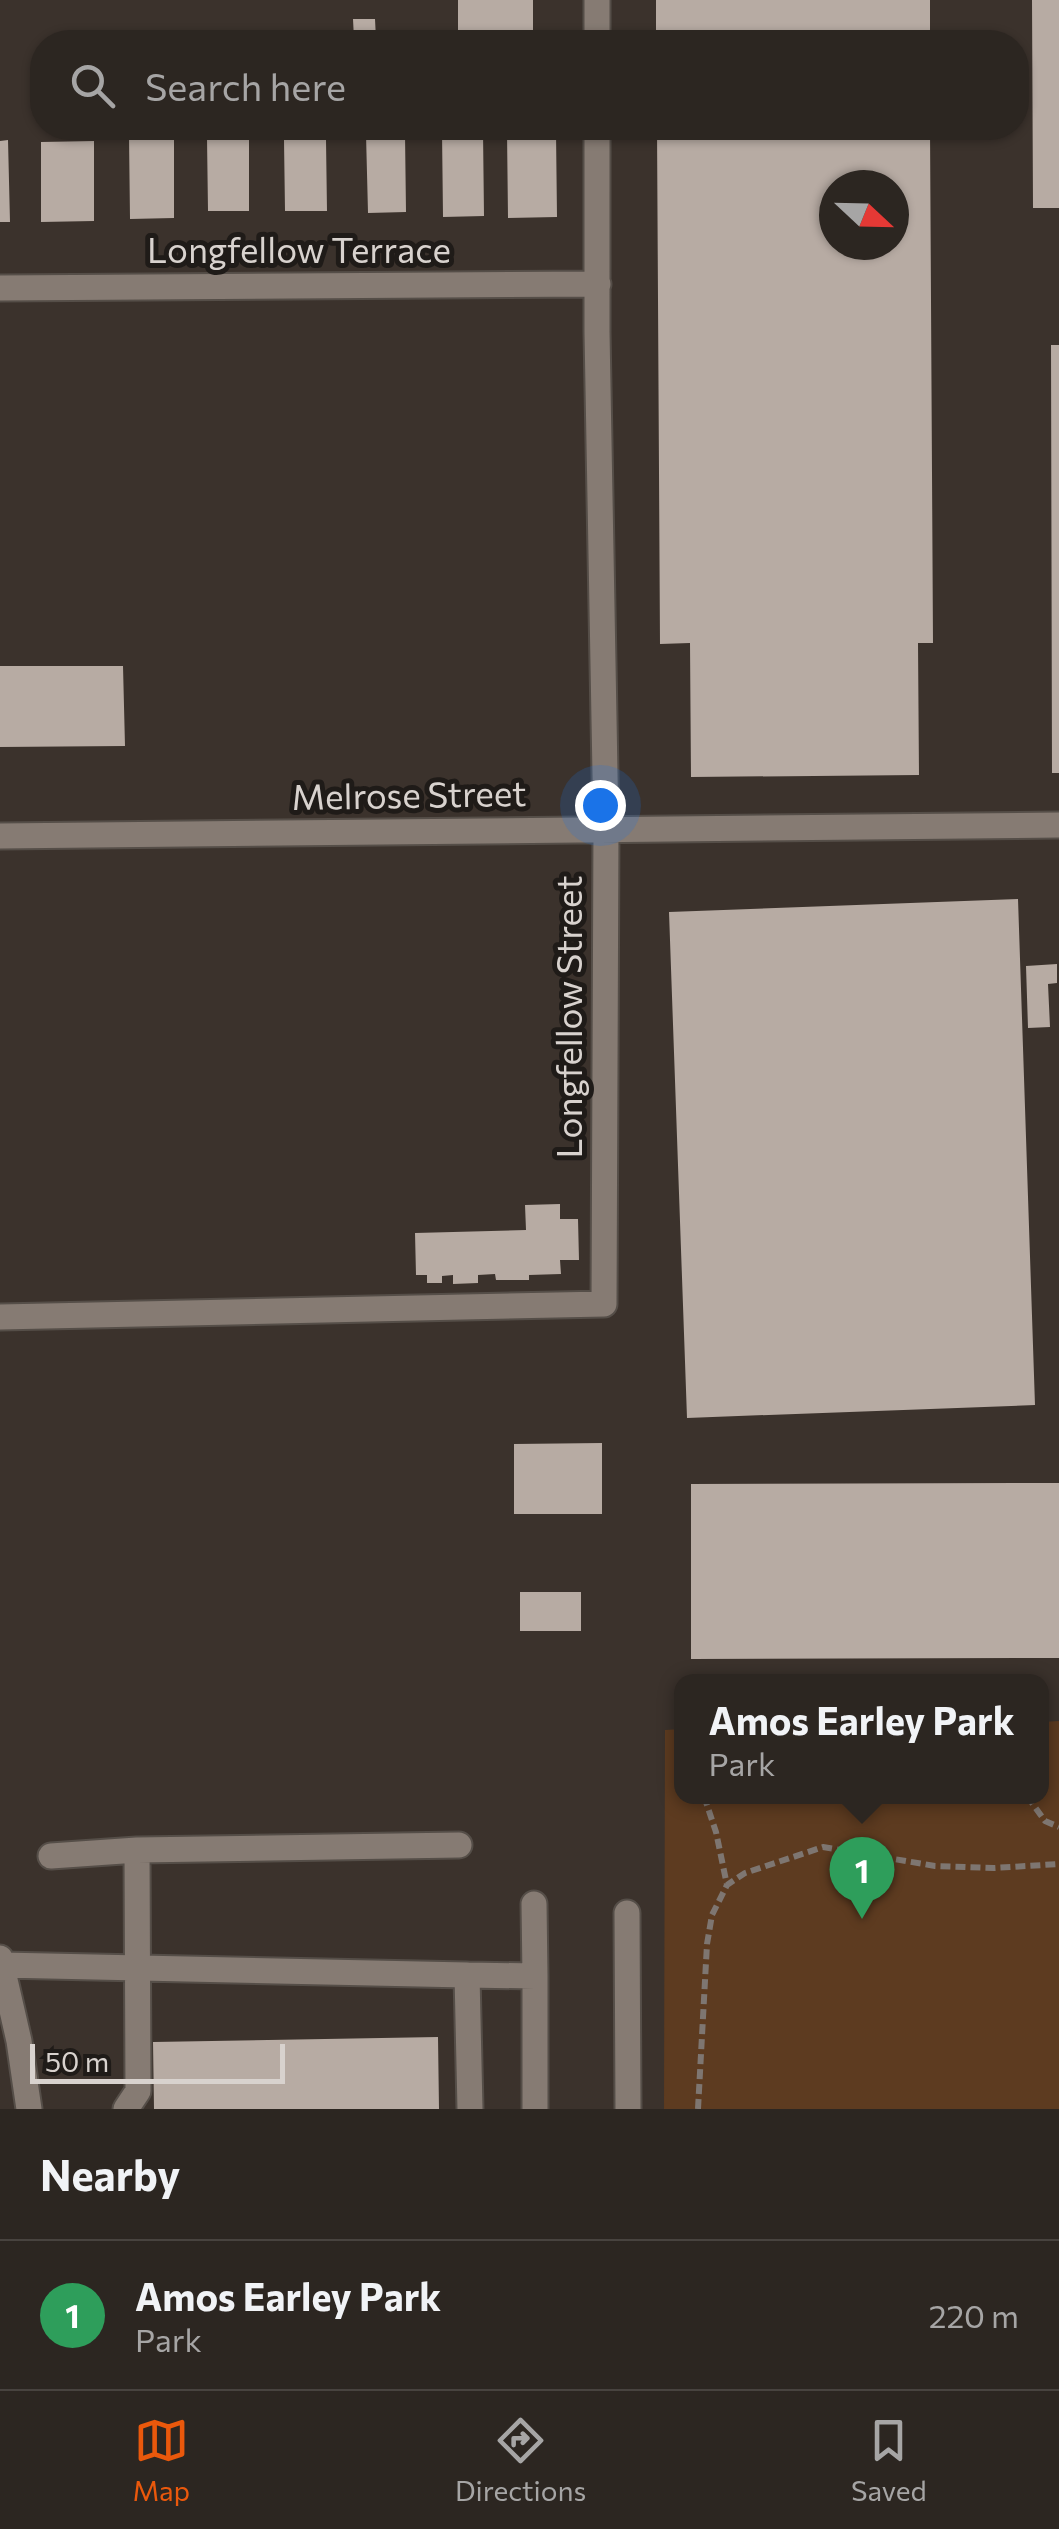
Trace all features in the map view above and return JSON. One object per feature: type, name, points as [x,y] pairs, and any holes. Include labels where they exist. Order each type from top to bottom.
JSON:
[{"type":"street","points":[[597,0],[597,30]]},
{"type":"street","name":"Longfellow Street","points":[[0,1316],[604,1304],[606,830],[598,140]]},
{"type":"street","name":"Longfellow Terrace","points":[[0,288],[598,284]]},
{"type":"street","name":"Melrose Street","points":[[0,836],[1059,825]]},
{"type":"street","points":[[51,1856],[137,1850],[459,1845]]},
{"type":"street","points":[[134,2103],[137,1850]]},
{"type":"street","points":[[534,1904],[535,2109]]},
{"type":"street","points":[[627,1913],[628,2109]]},
{"type":"street","points":[[29,2109],[1,1962],[535,1976]]},
{"type":"street","points":[[467,1975],[470,2109]]},
{"type":"path","points":[[707,1804],[727,1885]]},
{"type":"path","points":[[1033,1804],[1045,1821],[1059,1827]]},
{"type":"path","points":[[698,2109],[707,1944],[712,1914],[727,1885],[745,1873],[823,1847],[935,1866],[1059,1864]]},
{"type":"shaded area","points":[[1059,1721],[1059,2109],[664,2109],[665,1730],[674,1729],[674,1804],[1049,1804],[1049,1722]]},
{"type":"building","points":[[458,0],[533,0],[533,30],[458,30]]},
{"type":"building","points":[[656,0],[930,0],[930,30],[656,30]]},
{"type":"building","points":[[1032,0],[1059,0],[1059,208],[1033,208]]},
{"type":"building","points":[[353,19],[375,19],[376,30],[354,30]]},
{"type":"building","points":[[8,140],[10,222],[0,222],[0,141]]},
{"type":"building","points":[[129,140],[174,140],[174,218],[130,219]]},
{"type":"building","points":[[207,140],[249,140],[249,211],[208,211]]},
{"type":"building","points":[[284,140],[326,140],[327,211],[285,211]]},
{"type":"building","points":[[366,140],[405,140],[406,212],[368,213]]},
{"type":"building","points":[[442,140],[483,140],[484,216],[443,217]]},
{"type":"building","points":[[507,140],[556,140],[557,217],[508,218]]},
{"type":"building","points":[[657,140],[930,140],[933,643],[918,643],[919,775],[691,777],[690,643],[660,644]]},
{"type":"building","points":[[94,141],[94,221],[41,222],[41,142]]},
{"type":"building","points":[[1051,345],[1059,345],[1059,773],[1052,773]]},
{"type":"building","points":[[0,666],[123,666],[125,746],[0,747]]},
{"type":"building","points":[[1018,899],[1035,1405],[687,1418],[669,912]]},
{"type":"building","points":[[1057,964],[1057,983],[1048,984],[1050,1027],[1028,1028],[1026,966]]},
{"type":"building","points":[[560,1204],[560,1219],[578,1219],[579,1260],[560,1260],[561,1274],[529,1275],[529,1280],[496,1280],[495,1274],[478,1275],[478,1283],[453,1284],[453,1275],[442,1276],[442,1283],[427,1283],[427,1275],[416,1275],[415,1233],[526,1230],[525,1205]]},
{"type":"building","points":[[602,1443],[602,1514],[514,1514],[514,1444]]},
{"type":"building","points":[[1059,1483],[1059,1658],[691,1659],[691,1484]]},
{"type":"building","points":[[520,1592],[581,1592],[581,1631],[520,1631]]},
{"type":"building","points":[[438,2037],[439,2109],[154,2109],[153,2042]]},
{"type":"place","name":"Amos Earley Park","points":[[862,1919]]}]
